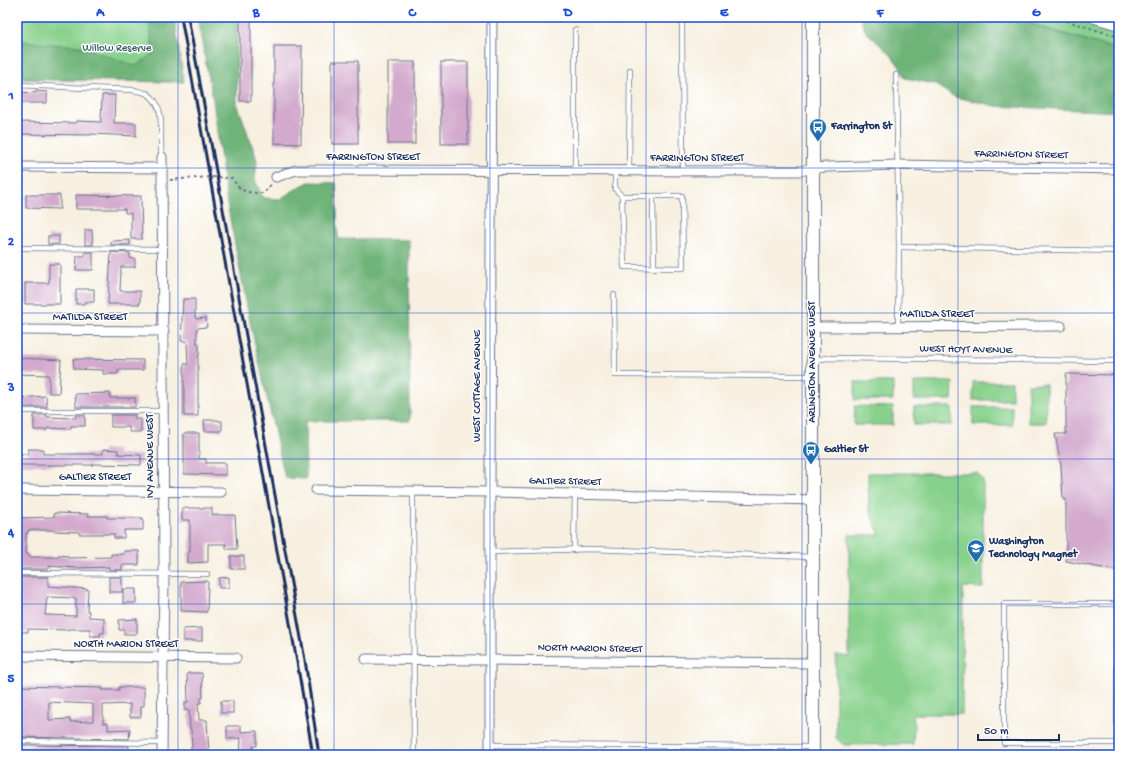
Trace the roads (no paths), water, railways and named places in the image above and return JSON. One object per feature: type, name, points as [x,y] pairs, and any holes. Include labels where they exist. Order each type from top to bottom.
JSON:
[{"type":"street","name":"WEST COTTAGE AVENUE","points":[[490,755],[492,17]]},
{"type":"street","name":"ARLINGTON AVENUE WEST","points":[[813,17],[813,751]]},
{"type":"street","points":[[1095,17],[1119,24]]},
{"type":"street","name":"IVY AVENUE WEST","points":[[162,157],[164,249],[164,574],[162,755]]},
{"type":"street","name":"FARRINGTON STREET","points":[[276,176],[296,170],[800,171],[813,168],[897,165],[1119,169]]},
{"type":"street","points":[[17,167],[162,168]]},
{"type":"street","name":"MATILDA STREET","points":[[813,327],[1061,326]]},
{"type":"street","name":"MATILDA STREET","points":[[17,330],[164,331]]},
{"type":"street","name":"GALTIER STREET","points":[[17,490],[163,490],[221,492]]},
{"type":"street","name":"GALTIER STREET","points":[[316,490],[490,492],[813,500]]},
{"type":"street","name":"NORTH MARION STREET","points":[[17,656],[236,658]]},
{"type":"street","name":"NORTH MARION STREET","points":[[366,659],[813,663]]},
{"type":"lane","points":[[682,23],[683,170]]},
{"type":"lane","points":[[575,30],[575,170]]},
{"type":"lane","points":[[629,171],[630,70]]},
{"type":"lane","points":[[896,75],[899,247],[898,327]]},
{"type":"lane","points":[[17,85],[133,90],[147,93],[157,102],[161,113],[162,157]]},
{"type":"lane","points":[[615,170],[615,189],[622,196],[624,268],[683,268],[682,196],[622,196]]},
{"type":"lane","points":[[653,196],[654,268]]},
{"type":"lane","points":[[899,247],[1119,251]]},
{"type":"lane","points":[[17,248],[164,249]]},
{"type":"lane","points":[[614,295],[615,375],[813,376]]},
{"type":"lane","name":"WEST HOYT AVENUE","points":[[813,360],[835,358],[1119,361]]},
{"type":"lane","points":[[17,411],[163,411]]},
{"type":"lane","points":[[412,492],[412,659],[414,755]]},
{"type":"lane","points":[[574,550],[575,494]]},
{"type":"lane","points":[[490,552],[592,549],[813,557]]},
{"type":"lane","points":[[17,573],[207,574]]},
{"type":"lane","points":[[1004,604],[1118,605],[1118,743],[1004,743],[1004,604]]},
{"type":"lane","points":[[17,741],[162,743]]},
{"type":"lane","points":[[490,745],[813,751]]},
{"type":"railway","points":[[181,17],[313,755]]},
{"type":"railway","points":[[188,17],[305,660],[319,755]]},
{"type":"place","name":"Farrington St","points":[[818,142]]},
{"type":"place","name":"Galtier St","points":[[811,465]]},
{"type":"place","name":"Washington Technology Magnet","points":[[976,563]]},
{"type":"park label","name":"Willow Reserve","points":[[117,49]]}]
